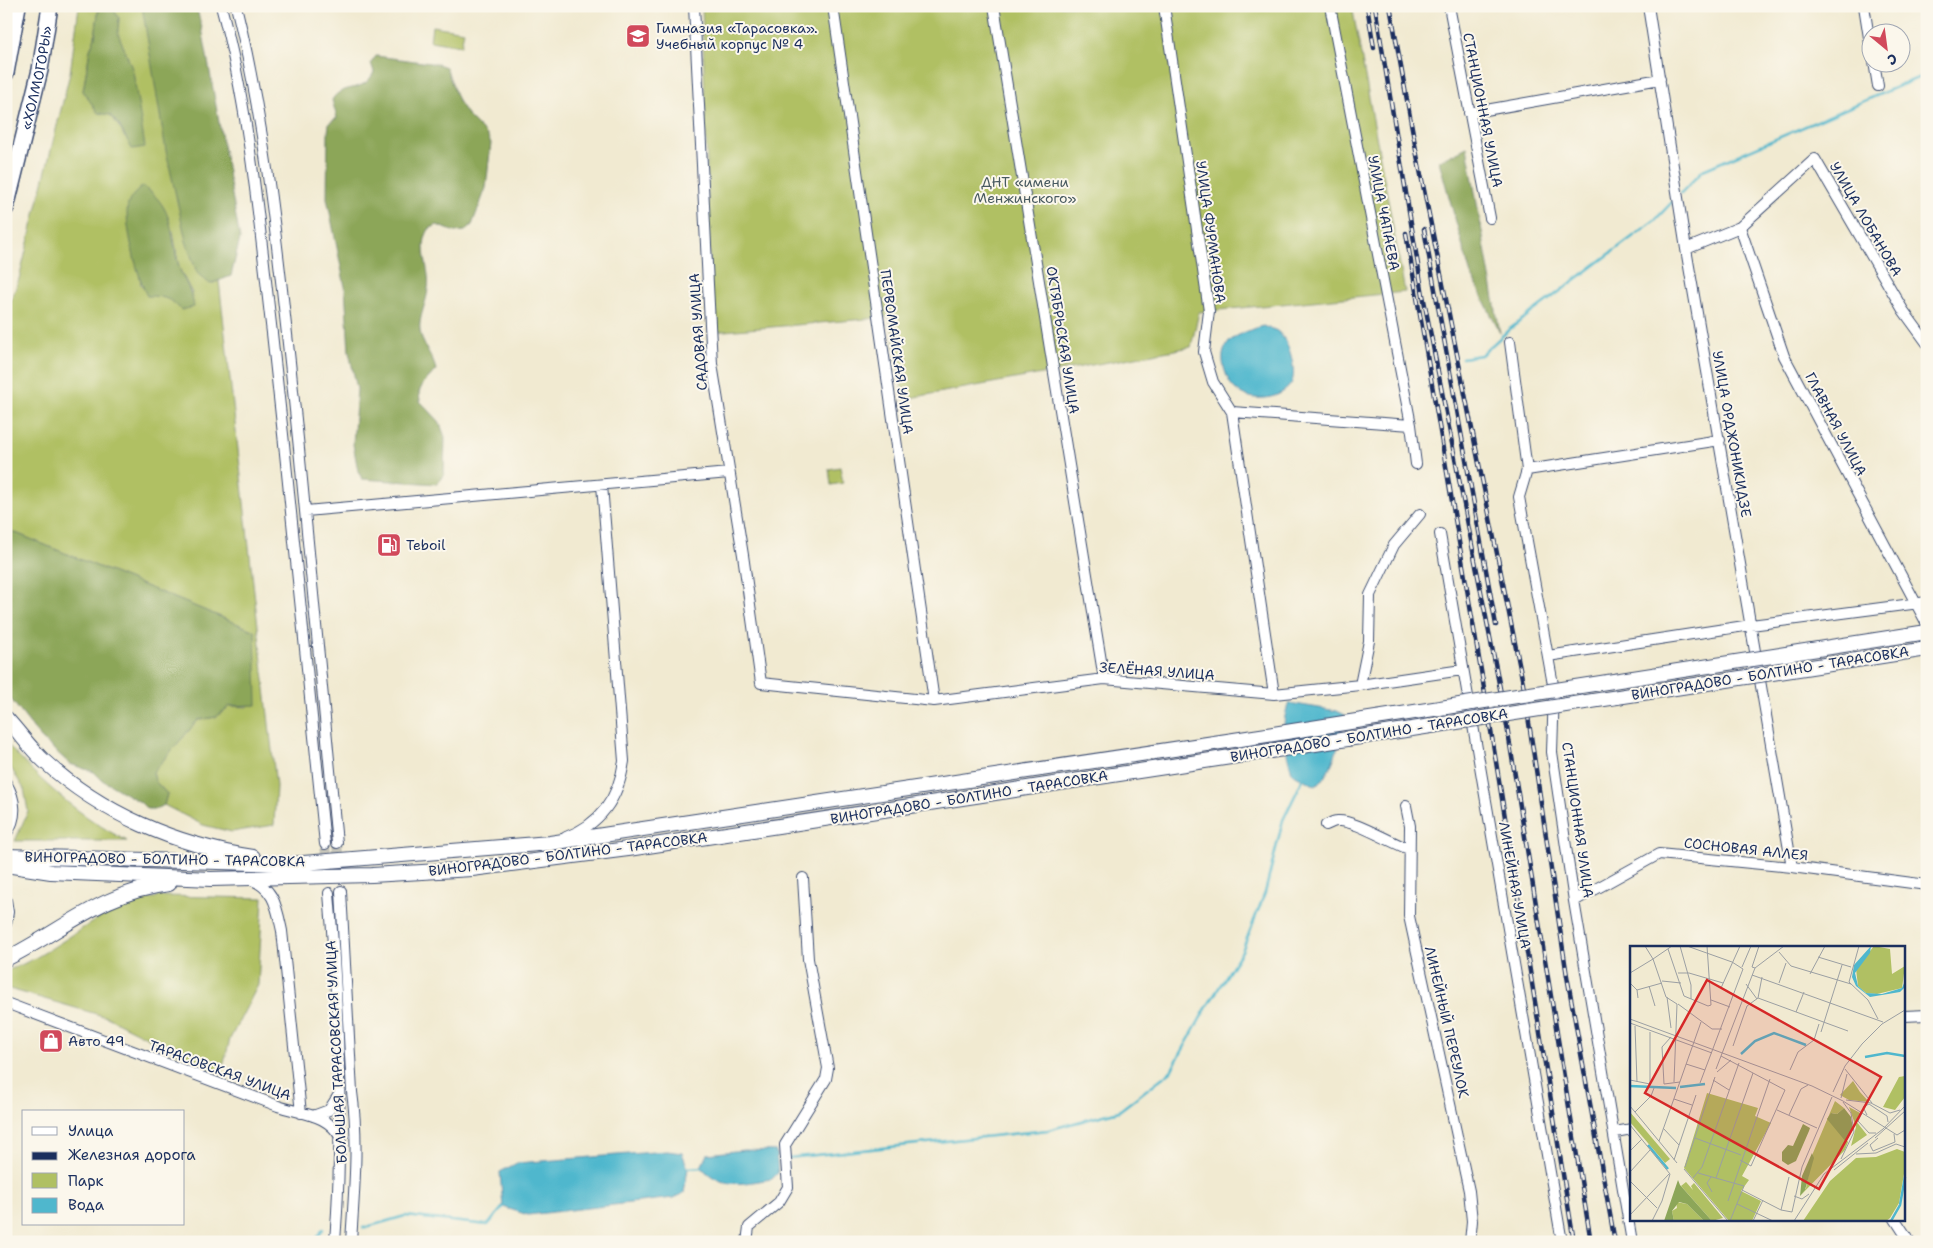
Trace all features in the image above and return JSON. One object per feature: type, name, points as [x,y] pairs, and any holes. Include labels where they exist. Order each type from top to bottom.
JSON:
[{"type":"highway","points":[[6,73],[18,6]]},
{"type":"highway","name":"«ХОЛМОГОРЫ»","points":[[6,208],[40,70],[50,6]]},
{"type":"main road","name":"ВИНОГРАДОВО - БОЛТИНО - ТАРАСОВКА","points":[[6,856],[291,864],[550,843],[1267,735],[1927,632]]},
{"type":"main road","name":"ВИНОГРАДОВО - БОЛТИНО - ТАРАСОВКА","points":[[6,865],[51,872],[211,879],[372,875],[472,869],[628,849],[1927,649]]},
{"type":"main road","points":[[6,718],[50,766],[84,794],[131,821],[190,843],[291,864]]},
{"type":"main road","points":[[6,959],[36,944],[104,901],[126,892],[151,886],[211,879]]},
{"type":"street","points":[[221,6],[232,46],[244,108],[296,543],[324,844]]},
{"type":"street","points":[[236,6],[258,105],[278,251],[309,541],[337,843]]},
{"type":"street","name":"САДОВАЯ УЛИЦА","points":[[694,6],[712,364],[761,682]]},
{"type":"street","name":"ПЕРВОМАЙСКАЯ УЛИЦА","points":[[833,6],[934,701]]},
{"type":"street","name":"ОКТЯБРЬСКАЯ УЛИЦА","points":[[994,6],[1104,679]]},
{"type":"street","name":"УЛИЦА ФУРМАНОВА","points":[[1164,6],[1209,311],[1204,352],[1213,382],[1232,412],[1274,694]]},
{"type":"street","name":"УЛИЦА ЧАПАЕВА","points":[[1330,6],[1411,425]]},
{"type":"street","name":"СТАНЦИОННАЯ УЛИЦА","points":[[1449,6],[1490,218]]},
{"type":"street","name":"УЛИЦА ОРДЖОНИКИДЗЕ","points":[[1648,6],[1686,249],[1792,867]]},
{"type":"street","points":[[1864,6],[1867,22]]},
{"type":"street","points":[[1876,72],[1878,86]]},
{"type":"street","points":[[1469,113],[1660,79]]},
{"type":"street","name":"УЛИЦА ЛОБАНОВА","points":[[1740,227],[1815,159],[1903,310],[1927,343]]},
{"type":"street","points":[[1686,249],[1740,227]]},
{"type":"street","name":"ГЛАВНАЯ УЛИЦА","points":[[1740,227],[1784,356],[1927,624]]},
{"type":"street","name":"СТАНЦИОННАЯ УЛИЦА","points":[[1510,342],[1527,470],[1519,497],[1554,690],[1552,752],[1574,901],[1615,1132],[1632,1242]]},
{"type":"street","points":[[1232,412],[1411,425],[1416,464]]},
{"type":"street","points":[[1527,470],[1720,440]]},
{"type":"street","points":[[306,511],[729,473]]},
{"type":"street","points":[[550,843],[577,833],[594,823],[609,806],[621,781],[624,761],[602,485]]},
{"type":"street","points":[[1360,685],[1369,641],[1370,595],[1394,545],[1420,514]]},
{"type":"street","name":"ЛИНЕЙНАЯ УЛИЦА","points":[[1440,534],[1462,670],[1522,1000],[1562,1242]]},
{"type":"street","points":[[1548,656],[1751,625],[1927,602]]},
{"type":"street","name":"ЗЕЛЁНАЯ УЛИЦА","points":[[761,682],[934,701],[1104,679],[1274,694],[1360,685],[1462,670]]},
{"type":"street","points":[[6,783],[13,797],[14,814],[6,834]]},
{"type":"street","name":"ЛИНЕЙНЫЙ ПЕРЕУЛОК","points":[[1406,806],[1410,826],[1409,916],[1467,1182],[1472,1221],[1470,1242]]},
{"type":"street","points":[[1326,825],[1336,820],[1358,825],[1388,842],[1409,850]]},
{"type":"street","name":"СОСНОВАЯ АЛЛЕЯ","points":[[1574,901],[1659,854],[1792,867],[1927,885]]},
{"type":"street","points":[[245,878],[257,882],[269,891],[276,906],[282,931],[300,1113]]},
{"type":"street","points":[[747,1242],[750,1227],[779,1202],[788,1187],[785,1145],[826,1079],[828,1068],[808,959],[803,878]]},
{"type":"street","name":"БОЛЬШАЯ ТАРАСОВСКАЯ УЛИЦА","points":[[341,891],[352,1092],[356,1121],[356,1170],[351,1242]]},
{"type":"street","name":"БОЛЬШАЯ ТАРАСОВСКАЯ УЛИЦА","points":[[328,893],[336,976],[338,1095],[341,1139],[336,1242]]},
{"type":"street","points":[[6,900],[8,912],[6,924]]},
{"type":"street","name":"ТАРАСОВСКАЯ УЛИЦА","points":[[6,1004],[123,1049],[313,1116],[330,1123],[341,1139]]},
{"type":"street","points":[[1906,1016],[1927,1015]]},
{"type":"street","points":[[313,1116],[329,1110],[338,1095]]},
{"type":"street","points":[[1615,1132],[1630,1129]]},
{"type":"street","points":[[1896,1220],[1910,1242]]},
{"type":"green space","points":[[79,6],[99,6],[95,37],[90,50],[83,91],[112,118],[125,138],[128,58],[117,33],[119,18],[111,6],[142,6],[210,284],[219,281],[276,786],[274,825],[232,832],[203,825],[164,805],[167,794],[155,781],[153,772],[198,720],[216,717],[230,706],[248,707],[255,631],[6,529],[6,314],[19,279],[70,73]],"holes":[[[173,231],[179,268],[192,293],[176,298],[165,298],[141,285],[139,271],[134,258]]]},
{"type":"green space","points":[[99,6],[111,6],[119,18],[118,33],[133,71],[145,147],[132,149],[119,125],[110,115],[98,113],[83,91],[90,50],[95,37]]},
{"type":"green space","points":[[142,6],[196,6],[202,28],[240,239],[231,276],[210,284],[197,273],[186,241],[166,151]]},
{"type":"green space","name":"ДНТ «имени Менжинского»","points":[[702,6],[1352,6],[1405,292],[1199,312],[1191,347],[904,399],[890,317],[712,332]]},
{"type":"green space","points":[[432,26],[464,31],[461,46],[430,41]]},
{"type":"green space","points":[[376,56],[438,64],[446,67],[458,101],[468,116],[487,135],[491,143],[486,188],[472,225],[465,231],[455,232],[437,225],[429,229],[424,244],[428,281],[427,294],[420,321],[420,331],[436,370],[423,384],[419,392],[420,401],[439,421],[445,437],[444,474],[437,484],[362,479],[358,471],[353,444],[357,389],[349,352],[345,287],[327,198],[328,133],[329,123],[337,118],[332,100],[341,91],[364,84],[369,79],[374,72],[371,63]]},
{"type":"green space","points":[[1467,147],[1500,333],[1470,272],[1439,161]]},
{"type":"green space","points":[[143,186],[161,203],[170,222],[179,267],[190,291],[194,307],[181,310],[166,298],[147,296],[136,265],[127,212],[131,199]]},
{"type":"green space","points":[[840,467],[843,483],[831,485],[829,469]]},
{"type":"green space","points":[[6,529],[255,631],[257,705],[230,706],[216,717],[198,720],[153,772],[155,781],[167,794],[164,805],[157,809],[147,809],[140,802],[102,780],[94,772],[70,764],[41,738],[6,693]]},
{"type":"green space","points":[[6,743],[33,772],[62,798],[93,821],[127,841],[15,841],[28,811],[24,789],[6,760]]},
{"type":"green space","points":[[162,896],[263,898],[258,985],[230,1039],[221,1075],[107,1017],[6,988],[6,971],[37,957],[109,912],[134,902]]},
{"type":"water","points":[[1263,326],[1276,330],[1289,348],[1293,364],[1293,379],[1285,391],[1277,395],[1268,398],[1250,397],[1241,394],[1229,381],[1224,369],[1224,350],[1228,343],[1242,333]]},
{"type":"water","points":[[1289,703],[1337,711],[1345,715],[1339,744],[1332,763],[1328,772],[1316,786],[1292,773],[1284,729],[1284,720]]},
{"type":"water","points":[[744,1150],[776,1151],[778,1173],[772,1179],[734,1184],[718,1180],[701,1167],[707,1154]]},
{"type":"water","points":[[667,1151],[682,1153],[688,1168],[684,1193],[673,1198],[528,1215],[503,1207],[500,1172],[517,1163]]},
{"type":"waterway","points":[[1681,193],[1703,170],[1927,74]]},
{"type":"waterway","points":[[1462,358],[1481,355],[1511,328],[1655,220],[1675,199]]},
{"type":"waterway","points":[[788,1158],[1048,1130],[1119,1111],[1171,1071],[1205,1010],[1242,951],[1265,893],[1283,820],[1303,779]]},
{"type":"waterway","points":[[688,1168],[703,1167]]},
{"type":"waterway","points":[[363,1228],[405,1216],[488,1225],[503,1207]]},
{"type":"waterway","points":[[315,1242],[323,1229]]},
{"type":"tunnel","points":[[337,843],[341,891]]},
{"type":"tunnel","points":[[325,844],[329,893]]},
{"type":"railway","points":[[1367,6],[1374,48]]},
{"type":"railway","points":[[1375,6],[1423,295],[1505,714],[1591,1242]]},
{"type":"railway","points":[[1390,6],[1416,150],[1523,683],[1567,976],[1615,1242]]},
{"type":"railway","points":[[1424,229],[1496,625]]},
{"type":"railway","points":[[1406,233],[1484,688],[1574,1242]]},
{"type":"place","name":"Гимназия «Тарасовка». Учебный корпус № 4","points":[[638,36]]},
{"type":"place","name":"Teboil","points":[[389,545]]},
{"type":"place","name":"Авто 49","points":[[51,1041]]}]
